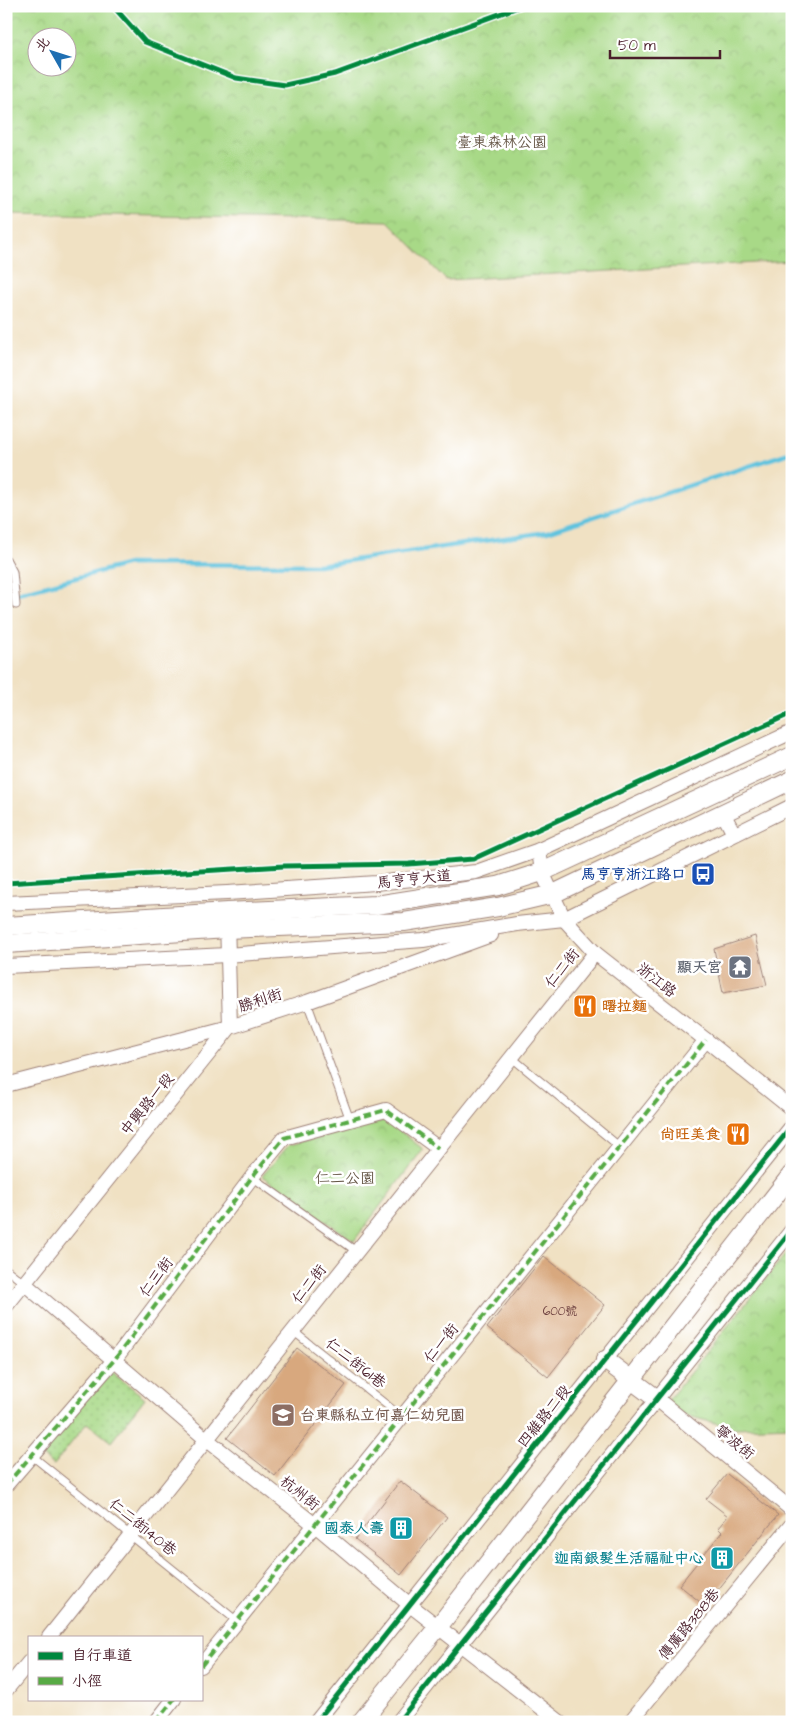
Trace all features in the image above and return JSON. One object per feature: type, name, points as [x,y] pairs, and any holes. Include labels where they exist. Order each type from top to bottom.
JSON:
[{"type":"street","name":"馬亨亨大道","points":[[6,903],[227,893],[376,883],[476,872],[539,850],[792,732]]},
{"type":"street","name":"馬亨亨大道","points":[[6,944],[376,905],[498,886],[542,872],[792,756]]},
{"type":"street","points":[[701,775],[711,794]]},
{"type":"street","name":"馬亨亨大道","points":[[6,926],[227,921],[404,922],[498,907],[552,894],[792,780]]},
{"type":"street","points":[[6,966],[227,954],[424,940],[517,924],[564,919],[792,806]]},
{"type":"street","points":[[723,813],[734,834]]},
{"type":"street","name":"浙江路","points":[[539,850],[542,872],[564,919],[595,953],[792,1109]]},
{"type":"street","points":[[227,893],[230,1027]]},
{"type":"street","name":"勝利街","points":[[6,1085],[230,1027],[307,1002],[458,948],[517,924]]},
{"type":"street","name":"仁二街","points":[[50,1636],[510,1057],[595,953]]},
{"type":"street","name":"中興路一段","points":[[6,1306],[230,1027]]},
{"type":"street","name":"仁一街","points":[[202,1665],[706,1040]]},
{"type":"street","name":"仁三街","points":[[6,1485],[115,1359],[252,1177],[284,1138],[386,1110],[438,1148]]},
{"type":"street","name":"四維路二段","points":[[316,1722],[792,1126]]},
{"type":"street","points":[[361,1722],[438,1627],[792,1174]]},
{"type":"street","points":[[398,1722],[792,1230]]},
{"type":"street","name":"杭州街","points":[[24,1284],[115,1359],[206,1439],[315,1525],[460,1645],[560,1722]]},
{"type":"street","points":[[605,1360],[657,1399]]},
{"type":"street","name":"寧波街","points":[[657,1399],[792,1510]]},
{"type":"street","name":"傳廣路388巷","points":[[630,1722],[792,1524]]},
{"type":"street","points":[[6,1690],[28,1663]]},
{"type":"street","points":[[156,1722],[173,1700]]},
{"type":"lane","points":[[6,559],[12,572],[16,604]]},
{"type":"lane","points":[[307,1002],[350,1120]]},
{"type":"lane","points":[[510,1057],[620,1147]]},
{"type":"lane","points":[[252,1177],[356,1251]]},
{"type":"lane","points":[[6,1269],[24,1284]]},
{"type":"lane","name":"仁二街61巷","points":[[293,1330],[402,1417]]},
{"type":"lane","name":"仁二街140巷","points":[[31,1455],[237,1622]]},
{"type":"green space","name":"臺東森林公園","points":[[6,6],[792,6],[792,261],[446,280],[388,221],[13,213],[6,189]]},
{"type":"green space","name":"仁二公園","points":[[386,1120],[423,1149],[354,1241],[262,1176],[289,1145]]},
{"type":"green space","points":[[792,1246],[792,1426],[734,1428],[661,1409]]},
{"type":"green space","points":[[105,1367],[145,1398],[111,1442],[87,1423],[54,1465],[38,1453]]},
{"type":"building","name":"顯天宮","points":[[755,936],[767,985],[723,993],[714,949]]},
{"type":"building","points":[[544,1256],[605,1305],[548,1377],[487,1328]]},
{"type":"building","name":"台東縣私立何嘉仁幼兒園","points":[[297,1348],[346,1385],[275,1476],[227,1438]]},
{"type":"building","name":"迦南銀髮生活福祉中心","points":[[727,1474],[778,1515],[705,1606],[679,1585],[722,1532],[718,1528],[728,1516],[706,1499]]},
{"type":"building","name":"國泰人壽","points":[[400,1481],[447,1517],[401,1575],[355,1539]]},
{"type":"waterway","points":[[6,596],[129,564],[319,565],[547,532],[792,452]]},
{"type":"marked path","points":[[202,1665],[706,1040]]},
{"type":"marked path","points":[[6,1485],[115,1359],[252,1177],[284,1138],[386,1110],[438,1148]]},
{"type":"marked path","points":[[156,1722],[173,1700]]},
{"type":"cycle path","points":[[113,6],[145,42],[236,78],[285,85],[335,74],[521,6]]},
{"type":"cycle path","points":[[6,883],[284,866],[409,864],[473,859],[792,713]]},
{"type":"cycle path","points":[[316,1722],[792,1126]]},
{"type":"cycle path","points":[[398,1722],[792,1230]]},
{"type":"place","name":"馬亨亨浙江路口","points":[[703,874]]},
{"type":"place","name":"顯天宮","points":[[740,967]]},
{"type":"place","name":"曙拉麵","points":[[585,1006]]},
{"type":"place","name":"尚旺美食","points":[[738,1134]]},
{"type":"place","name":"台東縣私立何嘉仁幼兒園","points":[[283,1415]]},
{"type":"place","name":"國泰人壽","points":[[401,1528]]},
{"type":"place","name":"迦南銀髮生活福祉中心","points":[[722,1558]]}]
